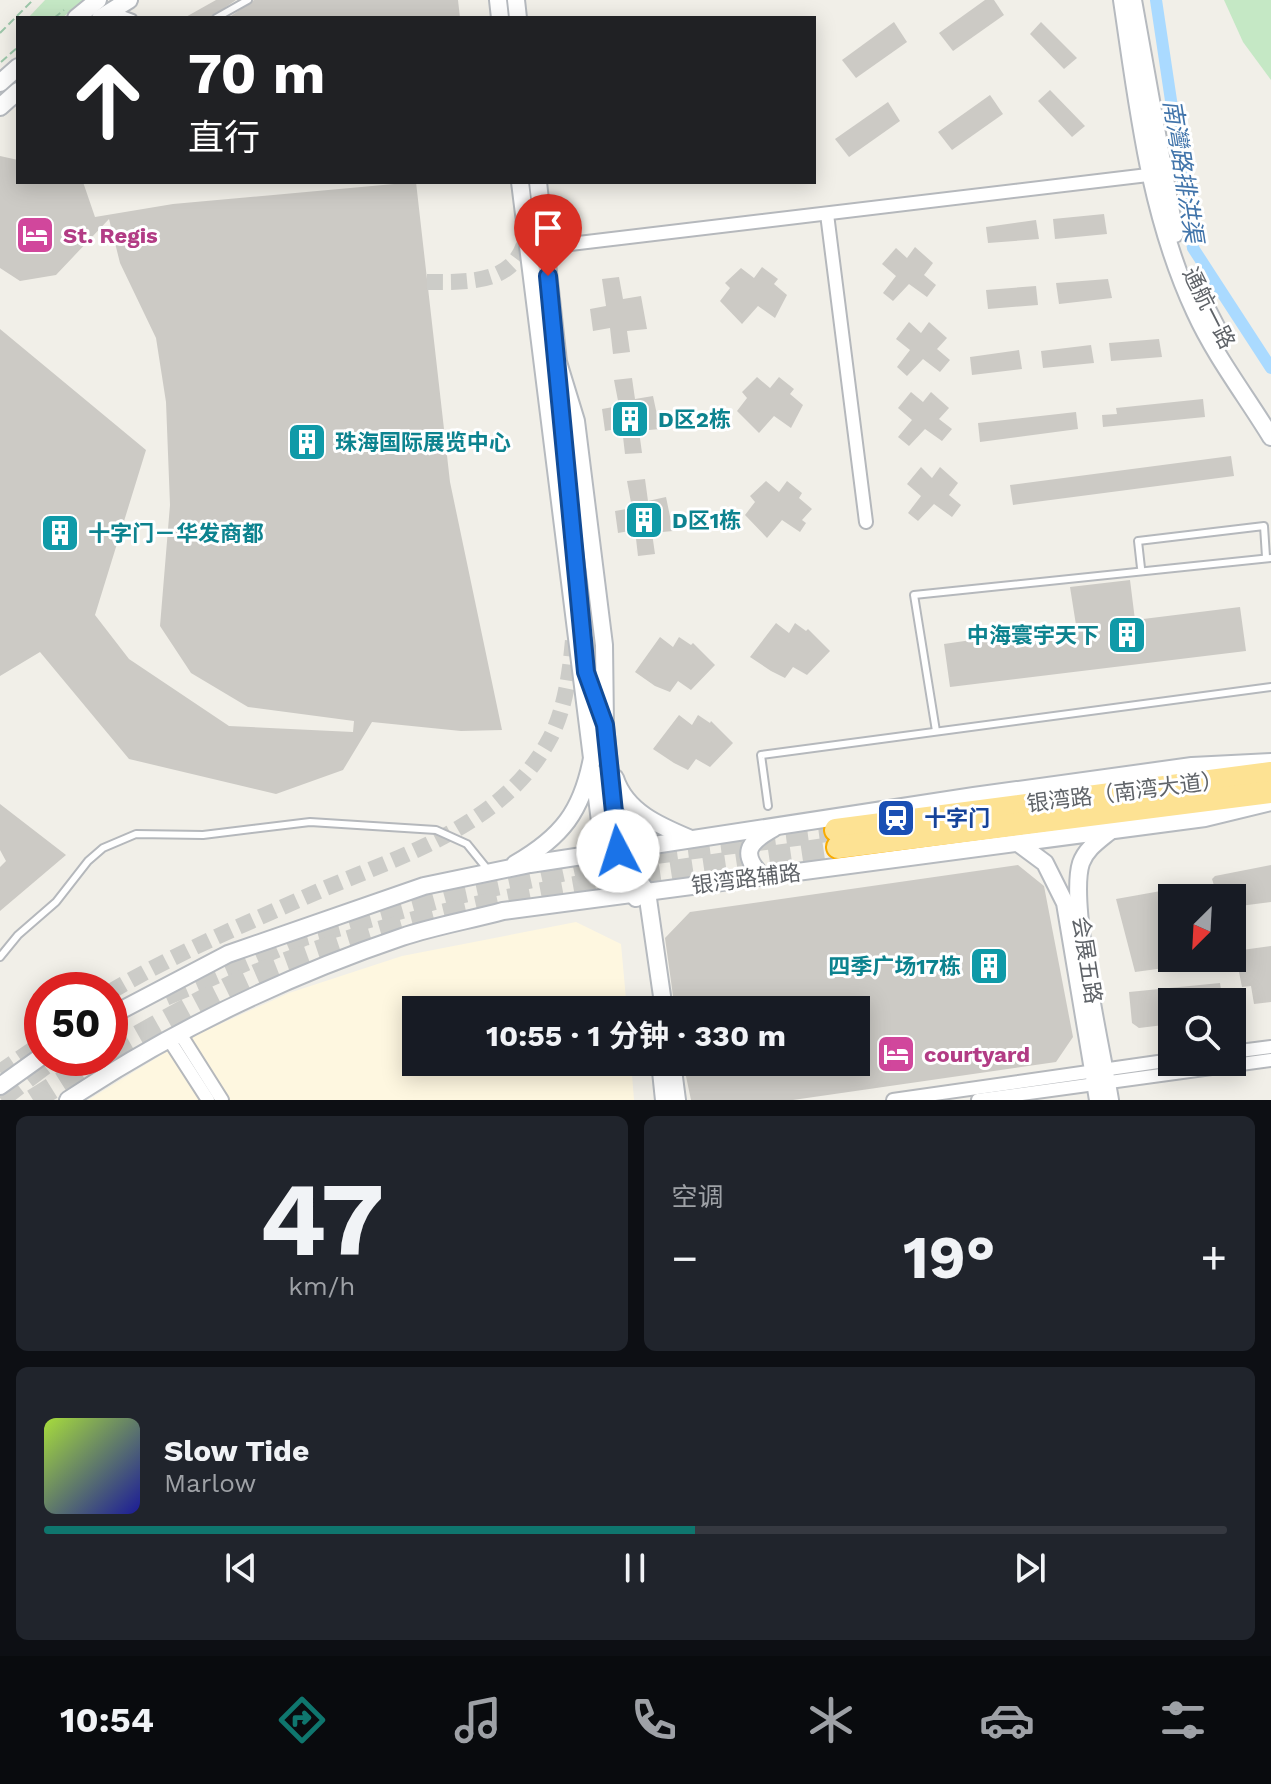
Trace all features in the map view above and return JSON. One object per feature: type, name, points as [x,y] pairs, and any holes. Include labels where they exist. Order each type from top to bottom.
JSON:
[{"type":"highway","name":"银湾路（南湾大道）","points":[[1271,773],[837,839],[1271,792]]},
{"type":"main road","points":[[82,16],[129,0]]},
{"type":"main road","points":[[1122,0],[1148,175],[1166,242],[1196,314],[1271,437]]},
{"type":"main road","name":"通航一路","points":[[1133,0],[1175,234],[1219,333],[1271,420]]},
{"type":"main road","points":[[0,83],[16,69]]},
{"type":"main road","points":[[0,107],[16,93]]},
{"type":"main road","points":[[520,184],[614,872],[641,892],[661,996]]},
{"type":"main road","points":[[499,871],[546,844],[568,822],[601,760],[605,725],[606,663],[578,436],[558,362],[538,184]]},
{"type":"main road","points":[[597,658],[605,725]]},
{"type":"main road","points":[[601,760],[628,801],[652,821],[692,840]]},
{"type":"main road","name":"银湾路辅路","points":[[128,1007],[228,954],[424,886],[783,824],[1192,766],[1271,762]]},
{"type":"main road","name":"银湾路辅路","points":[[68,1100],[173,1035],[281,983],[405,936],[503,911],[1205,818],[1271,802]]},
{"type":"main road","points":[[763,877],[749,863],[748,854],[765,833],[783,824]]},
{"type":"main road","name":"会展五路","points":[[1099,1081],[1078,889],[1082,861],[1090,847],[1111,831]]},
{"type":"main road","name":"会展五路","points":[[1018,843],[1045,863],[1065,903],[1099,1081],[1110,1100]]},
{"type":"main road","points":[[641,892],[652,996]]},
{"type":"main road","points":[[0,1086],[24,1069]]},
{"type":"main road","points":[[661,1076],[664,1100]]},
{"type":"main road","points":[[674,1076],[677,1100]]},
{"type":"street","points":[[545,247],[1148,175]]},
{"type":"street","points":[[827,214],[866,522]]},
{"type":"street","points":[[173,1035],[208,1100]]},
{"type":"street","points":[[173,1035],[222,1100]]},
{"type":"street","points":[[1246,1050],[1271,1047]]},
{"type":"street","points":[[893,1100],[1099,1081],[1271,1060]]},
{"type":"street","points":[[978,1100],[1099,1081],[1158,1064]]},
{"type":"lane","points":[[220,16],[248,0]]},
{"type":"lane","points":[[103,9],[126,16]]},
{"type":"lane","points":[[936,731],[914,595],[1141,568],[1268,557],[1264,526],[1138,541],[1141,568]]},
{"type":"lane","points":[[768,806],[761,755],[1271,687]]},
{"type":"lane","points":[[0,957],[56,902],[88,861],[103,848],[136,834],[203,835],[310,822],[436,830],[467,844],[499,871]]},
{"type":"path","points":[[17,16],[33,0]]},
{"type":"path","points":[[0,33],[16,17]]},
{"type":"path","points":[[0,63],[16,49]]},
{"type":"shaded area","points":[[576,922],[621,944],[626,996],[402,996],[402,1076],[632,1076],[634,1100],[88,1100],[189,1038],[289,993],[402,956]]},
{"type":"green space","points":[[45,0],[84,0],[64,16],[30,16]]},
{"type":"green space","points":[[1224,0],[1271,0],[1271,80],[1243,42]]},
{"type":"building","points":[[216,0],[236,0],[213,16],[188,16]]},
{"type":"building","points":[[254,0],[458,0],[460,16],[231,16]]},
{"type":"building","points":[[985,0],[994,0],[1004,15],[953,51],[939,33]]},
{"type":"building","points":[[894,22],[907,42],[856,78],[842,60]]},
{"type":"building","points":[[1041,22],[1077,58],[1064,69],[1030,34]]},
{"type":"building","points":[[1050,90],[1085,126],[1072,137],[1038,101]]},
{"type":"building","points":[[990,95],[1003,114],[952,150],[938,132]]},
{"type":"building","points":[[888,102],[900,121],[849,157],[835,139]]},
{"type":"building","name":"珠海国际展览中心","points":[[0,156],[16,160],[16,184],[84,184],[95,217],[173,204],[416,184],[450,482],[502,730],[461,731],[372,722],[343,770],[276,794],[129,759],[40,652],[0,676],[0,329],[146,450],[95,615],[129,659],[229,726],[353,732],[354,721],[248,707],[191,673],[160,626],[170,505],[166,402],[156,338],[120,263],[109,219],[56,275],[20,281],[0,268]]},
{"type":"building","points":[[1104,214],[1107,234],[1055,239],[1053,219]]},
{"type":"building","points":[[1036,220],[1039,239],[988,243],[986,227]]},
{"type":"building","points":[[915,247],[933,263],[924,275],[936,285],[927,297],[909,284],[893,301],[883,293],[896,276],[882,264],[896,248],[907,258]]},
{"type":"building","points":[[762,267],[778,279],[774,284],[787,295],[775,318],[758,306],[742,324],[720,301],[730,288],[725,283],[741,268],[754,278]]},
{"type":"building","points":[[619,277],[623,299],[641,296],[647,329],[627,331],[630,352],[613,354],[610,328],[593,331],[590,309],[606,306],[602,279]]},
{"type":"building","points":[[1108,279],[1112,298],[1059,304],[1056,283]]},
{"type":"building","points":[[1036,286],[1038,305],[988,309],[986,290]]},
{"type":"building","points":[[909,322],[921,333],[929,322],[947,338],[937,349],[950,360],[940,372],[923,359],[907,376],[897,367],[910,350],[896,339]]},
{"type":"building","points":[[1159,339],[1162,357],[1111,361],[1109,343]]},
{"type":"building","points":[[1091,345],[1094,363],[1043,368],[1041,351]]},
{"type":"building","points":[[1019,350],[1022,369],[972,375],[970,357]]},
{"type":"building","points":[[757,377],[770,388],[779,377],[794,389],[790,394],[803,405],[791,428],[774,416],[759,433],[737,411],[747,398],[742,392]]},
{"type":"building","name":"D区2栋","points":[[632,378],[635,399],[653,396],[660,429],[639,431],[642,453],[625,454],[622,428],[605,431],[602,409],[619,406],[614,380]]},
{"type":"building","points":[[911,392],[923,402],[931,392],[949,408],[939,419],[952,429],[942,441],[925,429],[909,446],[898,437],[912,420],[898,408]]},
{"type":"building","points":[[1203,399],[1205,417],[1103,427],[1102,415],[1117,414],[1116,408]]},
{"type":"building","points":[[1076,412],[1078,429],[980,442],[978,423]]},
{"type":"building","points":[[1231,456],[1234,476],[1013,505],[1010,485]]},
{"type":"building","points":[[921,467],[932,478],[940,467],[958,483],[949,495],[961,505],[952,517],[934,504],[918,521],[908,513],[921,496],[907,484]]},
{"type":"building","name":"D区1栋","points":[[645,479],[648,501],[666,497],[673,531],[652,533],[655,554],[638,556],[635,530],[618,533],[615,511],[632,508],[627,481]]},
{"type":"building","points":[[766,481],[779,492],[787,481],[802,493],[799,498],[812,509],[802,520],[806,523],[800,532],[782,520],[767,538],[745,515],[755,502],[750,496]]},
{"type":"building","name":"中海寰宇天下","points":[[1130,580],[1135,620],[1240,607],[1246,651],[950,687],[944,644],[1076,625],[1070,587]]},
{"type":"building","points":[[776,623],[789,633],[795,623],[806,631],[808,629],[830,651],[807,675],[793,667],[785,678],[771,671],[750,657]]},
{"type":"building","points":[[660,637],[673,647],[679,637],[691,645],[693,643],[715,665],[691,690],[678,681],[670,692],[655,686],[635,672]]},
{"type":"building","points":[[679,715],[692,725],[698,715],[711,721],[733,743],[710,767],[696,759],[688,770],[674,763],[653,749]]},
{"type":"building","points":[[0,804],[66,855],[0,911],[0,867],[6,861],[0,850]]},
{"type":"building","points":[[1018,865],[1044,886],[1073,1037],[1056,1062],[793,1100],[691,1100],[686,1076],[870,1076],[870,996],[673,996],[665,938],[690,912]]},
{"type":"building","points":[[1271,865],[1271,902],[1246,905],[1246,884],[1214,884],[1212,879]]},
{"type":"building","points":[[1158,892],[1158,969],[1135,972],[1116,899]]},
{"type":"building","points":[[1271,946],[1271,1002],[1254,1004],[1251,986],[1242,987],[1239,972],[1246,972],[1246,949]]},
{"type":"building","points":[[1220,983],[1221,988],[1169,988]]},
{"type":"building","points":[[1158,989],[1158,1026],[1139,1028],[1132,1023],[1129,992]]},
{"type":"waterway","name":"南灣路排洪渠","points":[[1156,0],[1193,248],[1271,368]]},
{"type":"tunnel","points":[[507,0],[509,16]]},
{"type":"tunnel","points":[[427,282],[475,280],[503,271],[514,262],[527,232]]},
{"type":"tunnel","points":[[561,453],[579,569],[577,601]]},
{"type":"tunnel","points":[[586,565],[597,658]]},
{"type":"tunnel","points":[[128,982],[213,938],[416,850],[478,816],[505,795],[529,770],[555,729],[563,704],[573,640]]},
{"type":"tunnel","points":[[655,853],[836,830]]},
{"type":"tunnel","points":[[128,1042],[200,1002],[270,969],[427,919],[563,889],[838,847]]},
{"type":"tunnel","points":[[165,995],[304,935],[449,895],[617,859]]},
{"type":"tunnel","points":[[0,1072],[24,1055]]},
{"type":"tunnel","points":[[0,1098],[29,1076]]},
{"type":"tunnel","points":[[33,1100],[71,1076]]},
{"type":"place","name":"St. Regis","points":[[35,235]]},
{"type":"place","name":"D区2栋","points":[[630,419]]},
{"type":"place","name":"珠海国际展览中心","points":[[307,442]]},
{"type":"place","name":"D区1栋","points":[[644,520]]},
{"type":"place","name":"十字门－华发商都","points":[[60,533]]},
{"type":"place","name":"中海寰宇天下","points":[[1127,635]]},
{"type":"place","name":"十字门","points":[[896,818]]},
{"type":"place","name":"四季广场17栋","points":[[989,966]]},
{"type":"place","name":"courtyard","points":[[896,1054]]},
{"type":"route","points":[[548,276],[586,672],[605,725],[618,851]]}]
